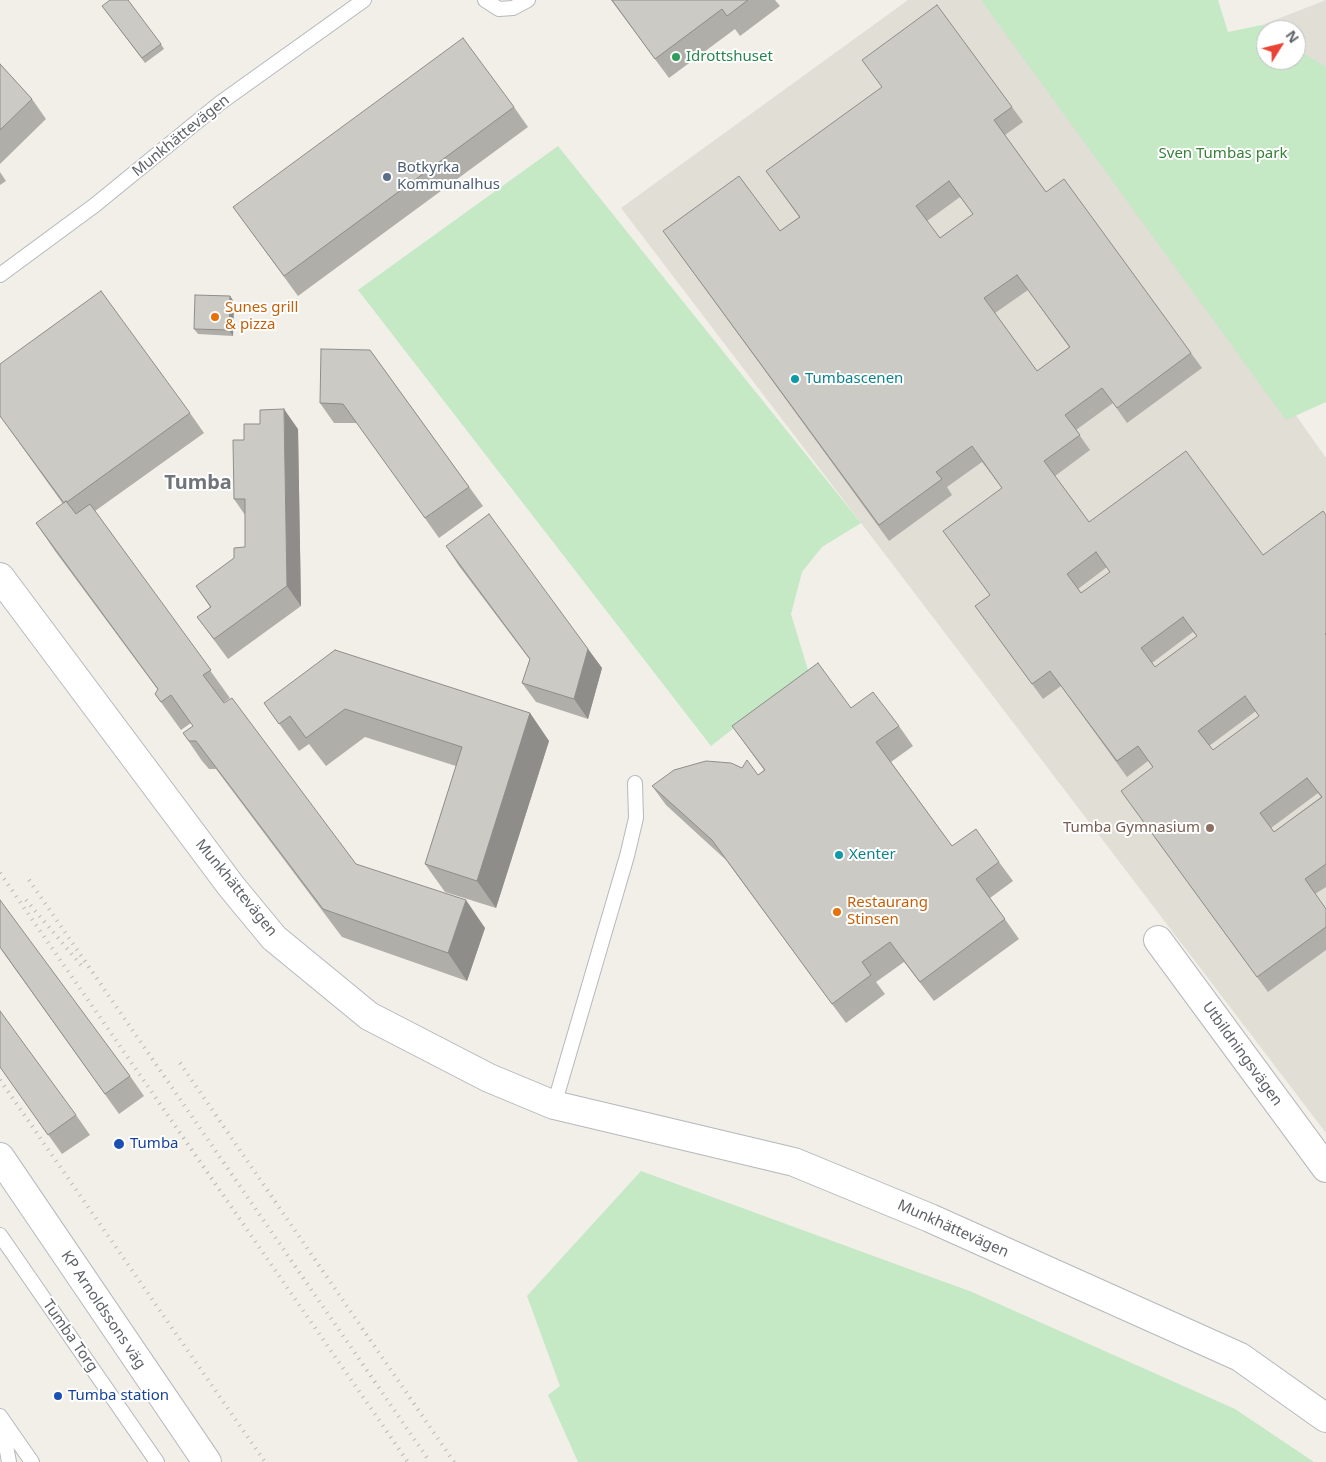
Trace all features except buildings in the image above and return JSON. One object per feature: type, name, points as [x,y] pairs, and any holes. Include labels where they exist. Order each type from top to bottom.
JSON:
[{"type":"street","name":"Munkhättevägen","points":[[0,577],[231,886],[274,938],[369,1016],[489,1078],[554,1105],[794,1162],[930,1218],[1240,1357],[1326,1418]]},
{"type":"street","name":"Utbildningsvägen","points":[[1158,940],[1326,1168]]},
{"type":"street","name":"KP Arnoldssons väg","points":[[0,1157],[207,1462]]},
{"type":"lane","name":"Munkhättevägen","points":[[0,275],[95,205],[220,103],[364,0]]},
{"type":"lane","points":[[485,0],[499,9],[513,8],[528,0]]},
{"type":"lane","points":[[554,1105],[628,856],[636,818],[635,783]]},
{"type":"lane","name":"Tumba Torg","points":[[0,1235],[157,1462]]},
{"type":"lane","points":[[0,1417],[9,1462]]},
{"type":"lane","points":[[0,1417],[32,1462]]},
{"type":"shaded area","name":"Tumba Gymnasium","points":[[908,0],[1027,0],[1227,317],[1326,458],[1326,1133],[621,208]]},
{"type":"shaded area","points":[[1326,0],[1326,71],[1306,56],[1306,20],[1275,20]]},
{"type":"green space","name":"Sven Tumbas park","points":[[981,0],[1218,0],[1228,32],[1256,26],[1256,70],[1306,70],[1306,55],[1326,67],[1326,402],[1286,420]]},
{"type":"green space","points":[[558,146],[861,523],[822,547],[802,572],[791,614],[808,670],[711,746],[358,290]]},
{"type":"green space","points":[[641,1171],[972,1292],[1235,1409],[1314,1462],[578,1462],[548,1395],[560,1386],[527,1296]]},
{"type":"railway","points":[[0,873],[408,1462]]},
{"type":"railway","points":[[29,880],[430,1462]]},
{"type":"railway","points":[[26,900],[81,965]]},
{"type":"railway","points":[[180,1063],[454,1462]]},
{"type":"railway","points":[[0,1080],[265,1462]]},
{"type":"place","name":"Idrottshuset","points":[[676,57]]},
{"type":"place","name":"Botkyrka Kommunalhus","points":[[387,177]]},
{"type":"place","name":"Sunes grill & pizza","points":[[215,317]]},
{"type":"place","name":"Tumbascenen","points":[[795,379]]},
{"type":"place","name":"Tumba Gymnasium","points":[[1210,828]]},
{"type":"place","name":"Xenter","points":[[839,855]]},
{"type":"place","name":"Restaurang Stinsen","points":[[837,912]]},
{"type":"place","name":"Tumba","points":[[119,1144]]},
{"type":"place","name":"Tumba station","points":[[58,1396]]},
{"type":"district","name":"Tumba","points":[[198,483]]}]
